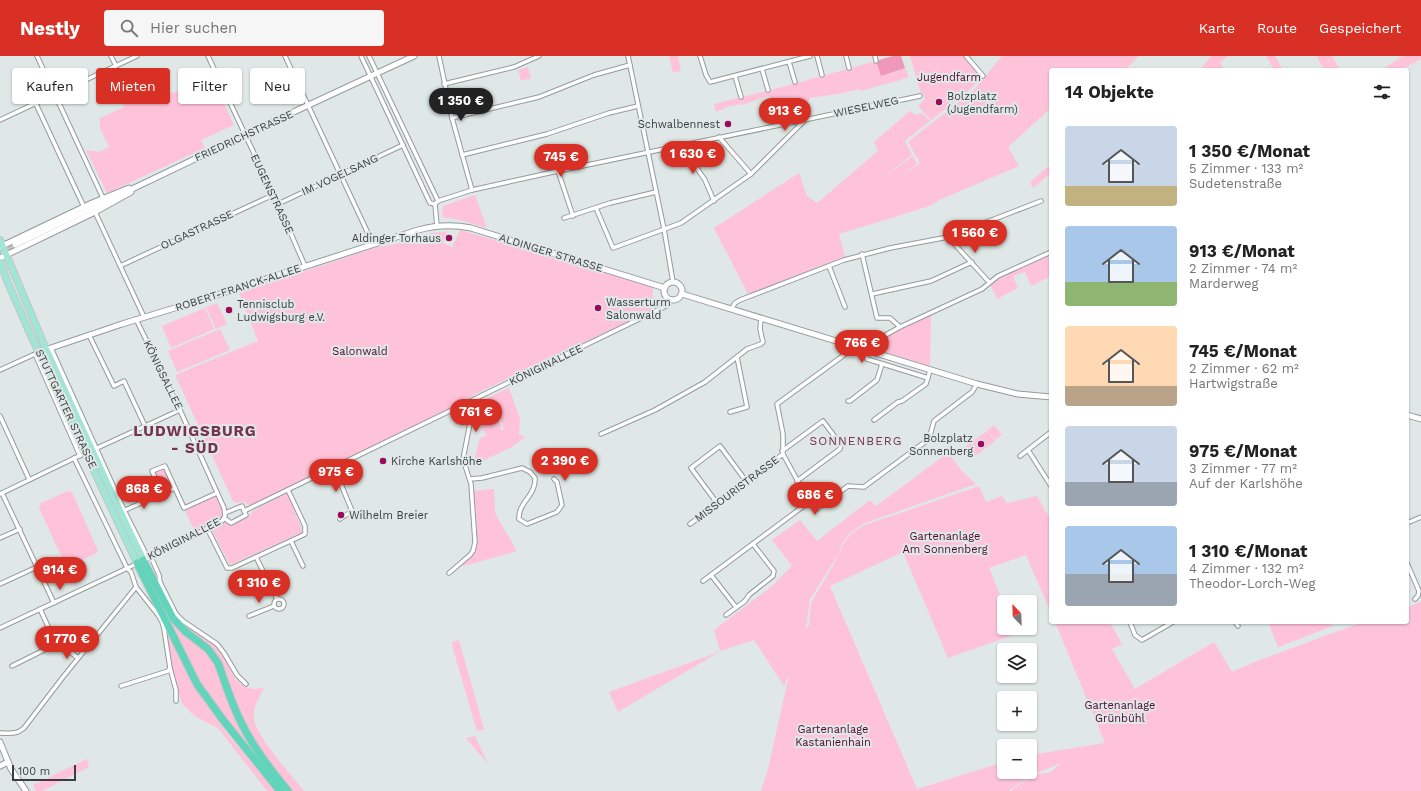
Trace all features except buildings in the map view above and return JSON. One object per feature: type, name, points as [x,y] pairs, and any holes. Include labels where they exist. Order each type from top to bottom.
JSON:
[{"type":"highway","name":"STUTTGARTER STRASSE","points":[[145,559],[173,618],[186,632],[208,649],[218,663],[239,719],[249,738],[288,791]]},
{"type":"highway","name":"STUTTGARTER STRASSE","points":[[145,559],[197,684],[223,720],[280,791]]},
{"type":"main road","name":"FRIEDRICHSTRASSE","points":[[15,245],[244,135],[414,56]]},
{"type":"main road","name":"FRIEDRICHSTRASSE","points":[[1,244],[123,189],[139,185]]},
{"type":"main road","name":"FRIEDRICHSTRASSE","points":[[3,256],[126,196],[139,185]]},
{"type":"main road","name":"ROBERT-FRANCK-ALLEE","points":[[37,353],[136,319],[418,230],[436,226]]},
{"type":"main road","name":"ALDINGER STRASSE","points":[[436,226],[458,226],[471,228],[665,288]]},
{"type":"main road","name":"STUTTGARTER STRASSE","points":[[1,244],[3,256],[49,349],[89,452],[122,511],[145,559]]},
{"type":"main road","name":"STUTTGARTER STRASSE","points":[[0,262],[37,353],[145,559]]},
{"type":"main road","points":[[673,282],[678,283],[681,286],[682,294],[679,298],[671,299],[665,295],[665,288],[668,284],[673,282]]},
{"type":"main road","points":[[682,294],[978,384],[1018,394],[1049,397]]},
{"type":"main road","points":[[1409,416],[1421,419]]},
{"type":"main road","points":[[0,742],[8,762],[26,791]]},
{"type":"main road","points":[[0,766],[8,762]]},
{"type":"street","points":[[37,56],[43,68]]},
{"type":"street","points":[[111,56],[116,66]]},
{"type":"street","points":[[88,79],[137,56]]},
{"type":"street","name":"EUGENSTRASSE","points":[[208,56],[244,135],[278,204],[305,266]]},
{"type":"street","points":[[285,56],[373,244]]},
{"type":"street","points":[[360,56],[430,202],[437,202]]},
{"type":"street","points":[[370,56],[437,202],[436,226]]},
{"type":"street","points":[[439,56],[452,118],[472,190]]},
{"type":"street","points":[[444,84],[514,67],[539,56]]},
{"type":"street","points":[[628,56],[664,229],[673,282]]},
{"type":"street","points":[[700,56],[706,75],[710,82],[810,56]]},
{"type":"street","points":[[817,56],[822,75]]},
{"type":"street","points":[[846,56],[849,68]]},
{"type":"street","points":[[875,56],[876,61]]},
{"type":"street","points":[[966,56],[983,76]]},
{"type":"street","points":[[789,62],[795,82]]},
{"type":"street","points":[[452,118],[539,97],[594,75],[630,64]]},
{"type":"street","points":[[762,69],[768,90]]},
{"type":"street","points":[[735,76],[741,97]]},
{"type":"street","name":"WIESELWEG","points":[[437,202],[472,190],[558,171],[920,96]]},
{"type":"street","points":[[0,120],[36,104],[84,207]]},
{"type":"street","points":[[59,104],[103,198]]},
{"type":"street","points":[[462,155],[547,134],[609,113],[638,106]]},
{"type":"street","points":[[596,208],[613,248],[681,223],[751,174],[805,120]]},
{"type":"street","points":[[719,137],[751,174]]},
{"type":"street","name":"IM VOGELSANG","points":[[278,204],[403,145]]},
{"type":"street","points":[[681,145],[705,180],[714,201]]},
{"type":"street","points":[[558,171],[572,216]]},
{"type":"street","points":[[564,218],[610,202],[656,192]]},
{"type":"street","name":"OLGASTRASSE","points":[[120,266],[273,195]]},
{"type":"street","points":[[732,308],[735,303],[740,300],[862,254],[948,237],[1041,202]]},
{"type":"street","points":[[95,212],[144,317]]},
{"type":"street","points":[[948,237],[989,282]]},
{"type":"street","points":[[928,378],[867,359],[864,353],[867,345],[900,327],[982,289],[998,276],[1049,253]]},
{"type":"street","points":[[862,254],[878,318],[890,318],[900,327]]},
{"type":"street","points":[[872,294],[931,281],[972,262]]},
{"type":"street","points":[[829,266],[845,307]]},
{"type":"street","name":"KÖNIGINALLEE","points":[[244,511],[668,305],[671,299]]},
{"type":"street","points":[[601,434],[655,410],[705,382],[748,349],[763,342],[760,329],[761,318]]},
{"type":"street","name":"KÖNIGSALLEE","points":[[136,319],[180,410],[225,513]]},
{"type":"street","points":[[90,335],[114,386],[124,381],[144,426]]},
{"type":"street","points":[[851,345],[844,355],[777,404],[783,434],[783,453],[808,502],[817,509],[848,486],[864,487],[929,438],[934,421],[972,392],[978,384]]},
{"type":"street","points":[[0,370],[37,353]]},
{"type":"street","points":[[730,412],[747,407],[737,357]]},
{"type":"street","points":[[848,401],[877,380],[882,364]]},
{"type":"street","points":[[874,420],[926,384],[930,370]]},
{"type":"street","points":[[448,573],[470,555],[474,546],[475,537],[470,479],[463,459],[472,411],[470,402]]},
{"type":"street","points":[[54,603],[20,529],[1,493],[180,410]]},
{"type":"street","points":[[0,416],[29,479]]},
{"type":"street","name":"MISSOURISTRASSE","points":[[690,524],[823,421],[841,445],[840,449],[797,481]]},
{"type":"street","points":[[1020,456],[1049,434]]},
{"type":"street","points":[[717,503],[691,468],[720,446],[746,481]]},
{"type":"street","points":[[1028,450],[1049,483]]},
{"type":"street","name":"STUTTGARTER STRASSE","points":[[74,458],[127,568],[131,572],[136,587],[162,622],[170,668],[176,690],[176,701]]},
{"type":"street","points":[[162,494],[152,471],[165,466],[184,508],[217,493]]},
{"type":"street","points":[[334,467],[352,511],[340,519]]},
{"type":"street","points":[[470,479],[482,478],[522,468],[530,472],[535,478],[534,488],[519,512],[519,519],[527,524],[557,512],[562,505],[557,482],[554,479]]},
{"type":"street","points":[[122,511],[175,488]]},
{"type":"street","points":[[208,528],[227,568],[232,568],[291,541],[305,534],[305,526],[288,490]]},
{"type":"street","points":[[702,581],[808,502]]},
{"type":"street","name":"KÖNIGINALLEE","points":[[0,628],[127,568],[208,528],[224,518],[231,523],[246,516],[242,506],[225,513]]},
{"type":"street","points":[[224,518],[225,513]]},
{"type":"street","points":[[1409,522],[1421,517]]},
{"type":"street","points":[[0,538],[20,529]]},
{"type":"street","points":[[291,541],[303,566]]},
{"type":"street","points":[[726,615],[745,601],[749,595],[773,576],[774,572],[753,544]]},
{"type":"street","points":[[256,557],[277,600],[282,601],[284,606],[279,609],[274,606]]},
{"type":"street","points":[[145,559],[159,575],[160,582],[176,614],[183,621],[216,644],[224,653],[237,675],[246,684]]},
{"type":"street","points":[[0,584],[37,567]]},
{"type":"street","points":[[1409,568],[1419,591],[1418,596],[1415,599]]},
{"type":"street","points":[[711,575],[736,607]]},
{"type":"street","points":[[0,733],[15,734],[24,728],[78,658],[136,587]]},
{"type":"street","points":[[274,606],[274,602],[277,600]]},
{"type":"street","points":[[249,616],[274,606]]},
{"type":"street","points":[[40,609],[56,644],[60,645],[78,658]]},
{"type":"street","points":[[1131,624],[1135,635],[1142,640],[1170,624]]},
{"type":"street","points":[[12,666],[56,644]]},
{"type":"street","points":[[121,686],[168,671],[170,668]]},
{"type":"green space","points":[[669,56],[678,56],[681,71],[673,73]]},
{"type":"green space","name":"Jugendfarm","points":[[910,56],[964,56],[981,76],[972,88],[931,120],[918,106],[925,99],[923,93],[921,94]]},
{"type":"green space","points":[[1002,56],[1139,56],[1127,68],[1049,68],[1049,110],[1008,147],[1019,166],[939,200],[930,206],[839,234],[845,257],[748,294],[714,228],[799,173],[807,196],[817,203],[878,151],[874,142],[910,111],[915,115],[922,113],[930,121],[905,141],[912,155],[877,182],[913,156],[917,164],[898,179],[920,163],[908,142],[974,90]]},
{"type":"green space","points":[[1211,56],[1228,56],[1220,62],[1223,68],[1202,68]]},
{"type":"green space","points":[[1266,56],[1275,56],[1282,68],[1273,68]]},
{"type":"green space","points":[[1316,56],[1332,56],[1339,68],[1323,68]]},
{"type":"green space","points":[[1403,56],[1421,56],[1421,59],[1405,68],[1384,68]]},
{"type":"green space","points":[[876,61],[881,76],[905,68],[909,77],[862,91],[860,89],[809,98],[809,101],[794,105],[792,102],[774,109],[770,97],[768,96],[745,104],[730,106],[716,112],[714,104]]},
{"type":"green space","points":[[528,67],[531,78],[521,81],[518,70]]},
{"type":"green space","points":[[178,91],[178,104],[224,104],[234,125],[201,140],[205,148],[107,193],[86,150],[99,152],[109,147],[100,128],[100,118],[124,107],[122,104],[170,104],[170,92]]},
{"type":"green space","points":[[1049,166],[1049,175],[1033,188],[1030,182]]},
{"type":"green space","points":[[475,195],[487,228],[442,216],[443,206]]},
{"type":"green space","name":"Salonwald","points":[[460,230],[653,286],[652,310],[467,398],[455,407],[252,506],[243,502],[237,503],[233,501],[175,375],[258,341],[239,293],[374,248],[408,241],[415,236],[447,231],[443,243],[452,247]]},
{"type":"green space","points":[[1049,253],[1049,277],[1031,286],[1025,272],[1013,276],[1018,288],[997,299],[989,282]]},
{"type":"green space","points":[[217,303],[227,324],[216,329],[206,307]]},
{"type":"green space","points":[[205,308],[214,329],[171,348],[162,326]]},
{"type":"green space","points":[[931,313],[930,367],[866,346]]},
{"type":"green space","points":[[220,329],[230,350],[177,372],[168,351]]},
{"type":"green space","points":[[509,388],[520,419],[519,434],[525,437],[512,447],[478,463],[475,457],[480,438],[487,435],[479,423],[475,402],[484,397],[484,402],[494,412],[502,425],[500,430],[504,429],[501,420],[487,398]]},
{"type":"green space","points":[[994,425],[1002,435],[995,440],[987,430]]},
{"type":"green space","name":"Bolzplatz Sonnenberg","points":[[987,431],[995,441],[974,457],[966,446]]},
{"type":"green space","points":[[948,453],[962,471],[976,484],[865,523],[851,532],[842,544],[838,555],[810,599],[806,630],[809,625],[811,603],[834,564],[844,543],[853,532],[865,525],[979,486],[986,502],[1002,496],[1007,503],[1037,496],[1049,517],[1049,608],[1026,555],[989,568],[1000,595],[997,595],[997,635],[1013,635],[948,658],[903,552],[830,586],[917,789],[997,764],[997,779],[1026,779],[1008,791],[761,791],[768,769],[789,675],[784,686],[754,640],[720,651],[714,630],[771,587],[792,566],[772,540],[800,520],[817,541],[870,500],[876,506]]},
{"type":"green space","points":[[164,468],[172,487],[164,491],[155,472]]},
{"type":"green space","points":[[494,489],[495,513],[517,551],[464,566],[461,565],[473,554],[477,541],[477,524],[473,491]]},
{"type":"green space","points":[[68,491],[72,492],[98,551],[97,553],[68,566],[65,564],[39,508],[41,503]]},
{"type":"green space","points":[[217,493],[232,525],[248,517],[254,510],[287,493],[303,532],[230,565],[212,530],[207,528],[196,534],[184,508]]},
{"type":"green space","name":"Gartenanlage Grünbühl","points":[[1421,602],[1421,791],[1010,791],[1028,779],[1037,779],[1037,774],[1047,773],[1061,763],[1037,773],[1037,754],[1105,743],[1056,624],[1111,624],[1122,644],[1112,649],[1135,689],[1214,642],[1232,672],[1252,663],[1358,624],[1409,624],[1409,606]]},
{"type":"green space","points":[[168,618],[186,637],[206,651],[215,665],[238,726],[262,764],[226,719],[200,682]]},
{"type":"green space","points":[[179,622],[213,643],[224,658],[235,679],[245,687],[253,689],[264,688],[256,703],[254,711],[254,720],[257,728],[276,757],[304,791],[291,791],[252,739],[244,724],[220,661]]},
{"type":"green space","points":[[1269,624],[1332,624],[1333,626],[1278,647]]},
{"type":"green space","points":[[165,626],[188,673],[211,712],[228,735],[275,791],[267,791],[218,728],[196,717],[182,704],[172,667]]},
{"type":"green space","points":[[459,640],[484,729],[477,731],[453,649],[452,642]]},
{"type":"green space","points":[[719,652],[618,712],[609,692]]},
{"type":"green space","points":[[475,736],[488,764],[466,738]]},
{"type":"green space","points":[[87,759],[89,767],[42,791],[36,791],[33,785]]},
{"type":"shaded area","points":[[893,56],[901,56],[905,68],[881,76],[876,61]]},
{"type":"tunnel","points":[[0,252],[15,245]]},
{"type":"place","name":"Bolzplatz (Jugendfarm)","points":[[939,102]]},
{"type":"place","name":"Schwalbennest","points":[[728,124]]},
{"type":"place","name":"Aldinger Torhaus","points":[[449,238]]},
{"type":"place","name":"Wasserturm Salonwald","points":[[598,308]]},
{"type":"place","name":"Tennisclub Ludwigsburg e.V.","points":[[229,310]]},
{"type":"place","name":"Bolzplatz Sonnenberg","points":[[981,444]]},
{"type":"place","name":"Kirche Karlshöhe","points":[[383,461]]},
{"type":"place","name":"Wilhelm Breier","points":[[341,515]]},
{"type":"district","name":"LUDWIGSBURG - SÜD","points":[[195,440]]},
{"type":"district","name":"SONNENBERG","points":[[856,441]]},
{"type":"park label","name":"Gartenanlage Am Sonnenberg","points":[[945,542]]},
{"type":"park label","name":"Gartenanlage Kastanienhain","points":[[833,735]]}]
